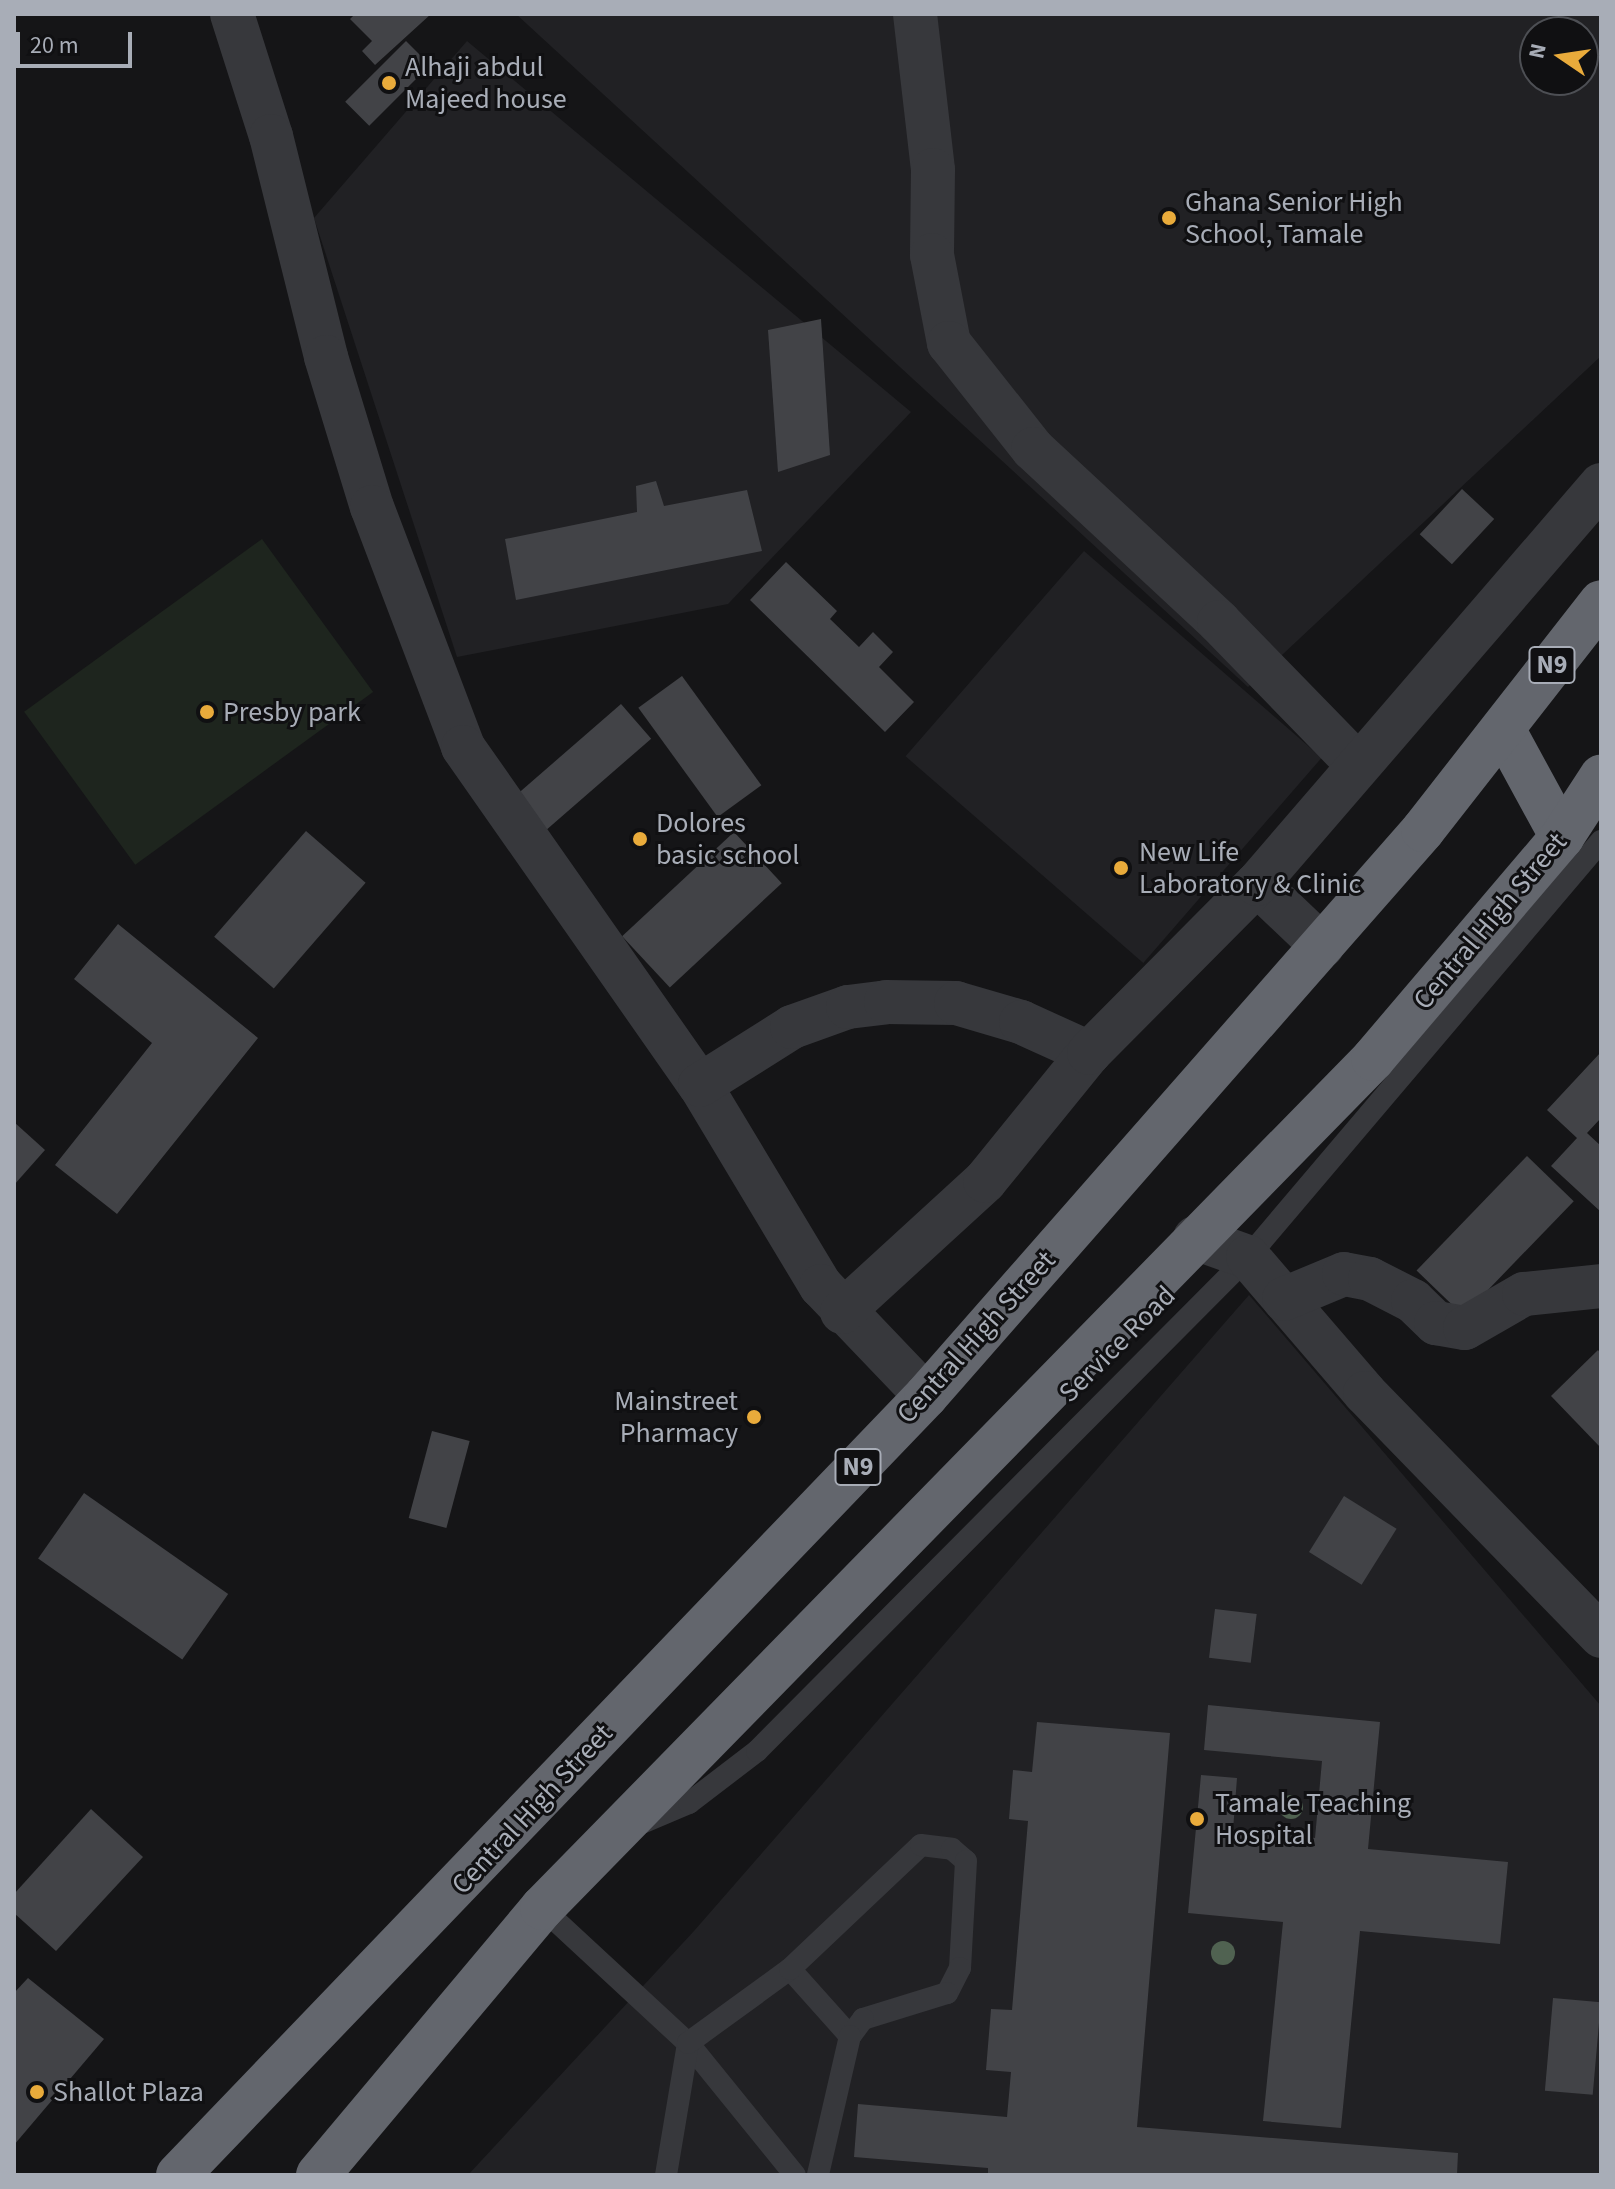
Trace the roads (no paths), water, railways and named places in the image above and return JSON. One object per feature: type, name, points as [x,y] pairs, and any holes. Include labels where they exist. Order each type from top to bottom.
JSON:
[{"type":"highway","name":"Central High Street","points":[[178,2175],[926,1396],[1322,946],[1503,729],[1601,602]]},
{"type":"highway","points":[[1503,729],[1582,839]]},
{"type":"highway","name":"Central High Street","points":[[318,2175],[542,1908],[623,1830],[1195,1238],[1373,1059],[1582,839],[1601,777]]},
{"type":"street","points":[[232,14],[271,136],[326,357],[372,507],[463,747],[700,1085],[842,1312],[926,1396]]},
{"type":"street","points":[[915,14],[933,170],[932,255],[949,343],[1033,449],[1219,622],[1357,764]]},
{"type":"street","points":[[842,1312],[985,1181],[1089,1053],[1257,884],[1357,764],[1601,485]]},
{"type":"street","points":[[1257,884],[1322,946]]},
{"type":"street","points":[[700,1085],[792,1027],[848,1007],[886,1002],[956,1003],[1021,1022],[1089,1053]]},
{"type":"street","points":[[1195,1238],[1248,1257],[1365,1393],[1601,1636]]},
{"type":"street","points":[[1284,1299],[1344,1274],[1370,1279],[1413,1301],[1436,1323],[1465,1328],[1524,1294],[1601,1286]]},
{"type":"lane","name":"Service Road","points":[[623,1830],[689,1803],[757,1751],[1248,1257],[1582,839]]},
{"type":"lane","points":[[666,2175],[688,2043],[790,1969],[921,1845],[952,1849],[966,1861],[960,1968],[947,1993],[863,2019],[850,2036],[818,2175]]},
{"type":"lane","points":[[542,1908],[688,2043],[795,2175]]},
{"type":"lane","points":[[790,1969],[850,2036]]},
{"type":"place","name":"Alhaji abdul Majeed house","points":[[389,83]]},
{"type":"place","name":"Ghana Senior High School, Tamale","points":[[1169,218]]},
{"type":"place","name":"Presby park","points":[[207,712]]},
{"type":"place","name":"Dolores basic school","points":[[640,839]]},
{"type":"place","name":"New Life Laboratory & Clinic","points":[[1121,868]]},
{"type":"place","name":"Mainstreet Pharmacy","points":[[754,1417]]},
{"type":"place","name":"Tamale Teaching Hospital","points":[[1197,1819]]},
{"type":"place","name":"Shallot Plaza","points":[[37,2092]]}]
